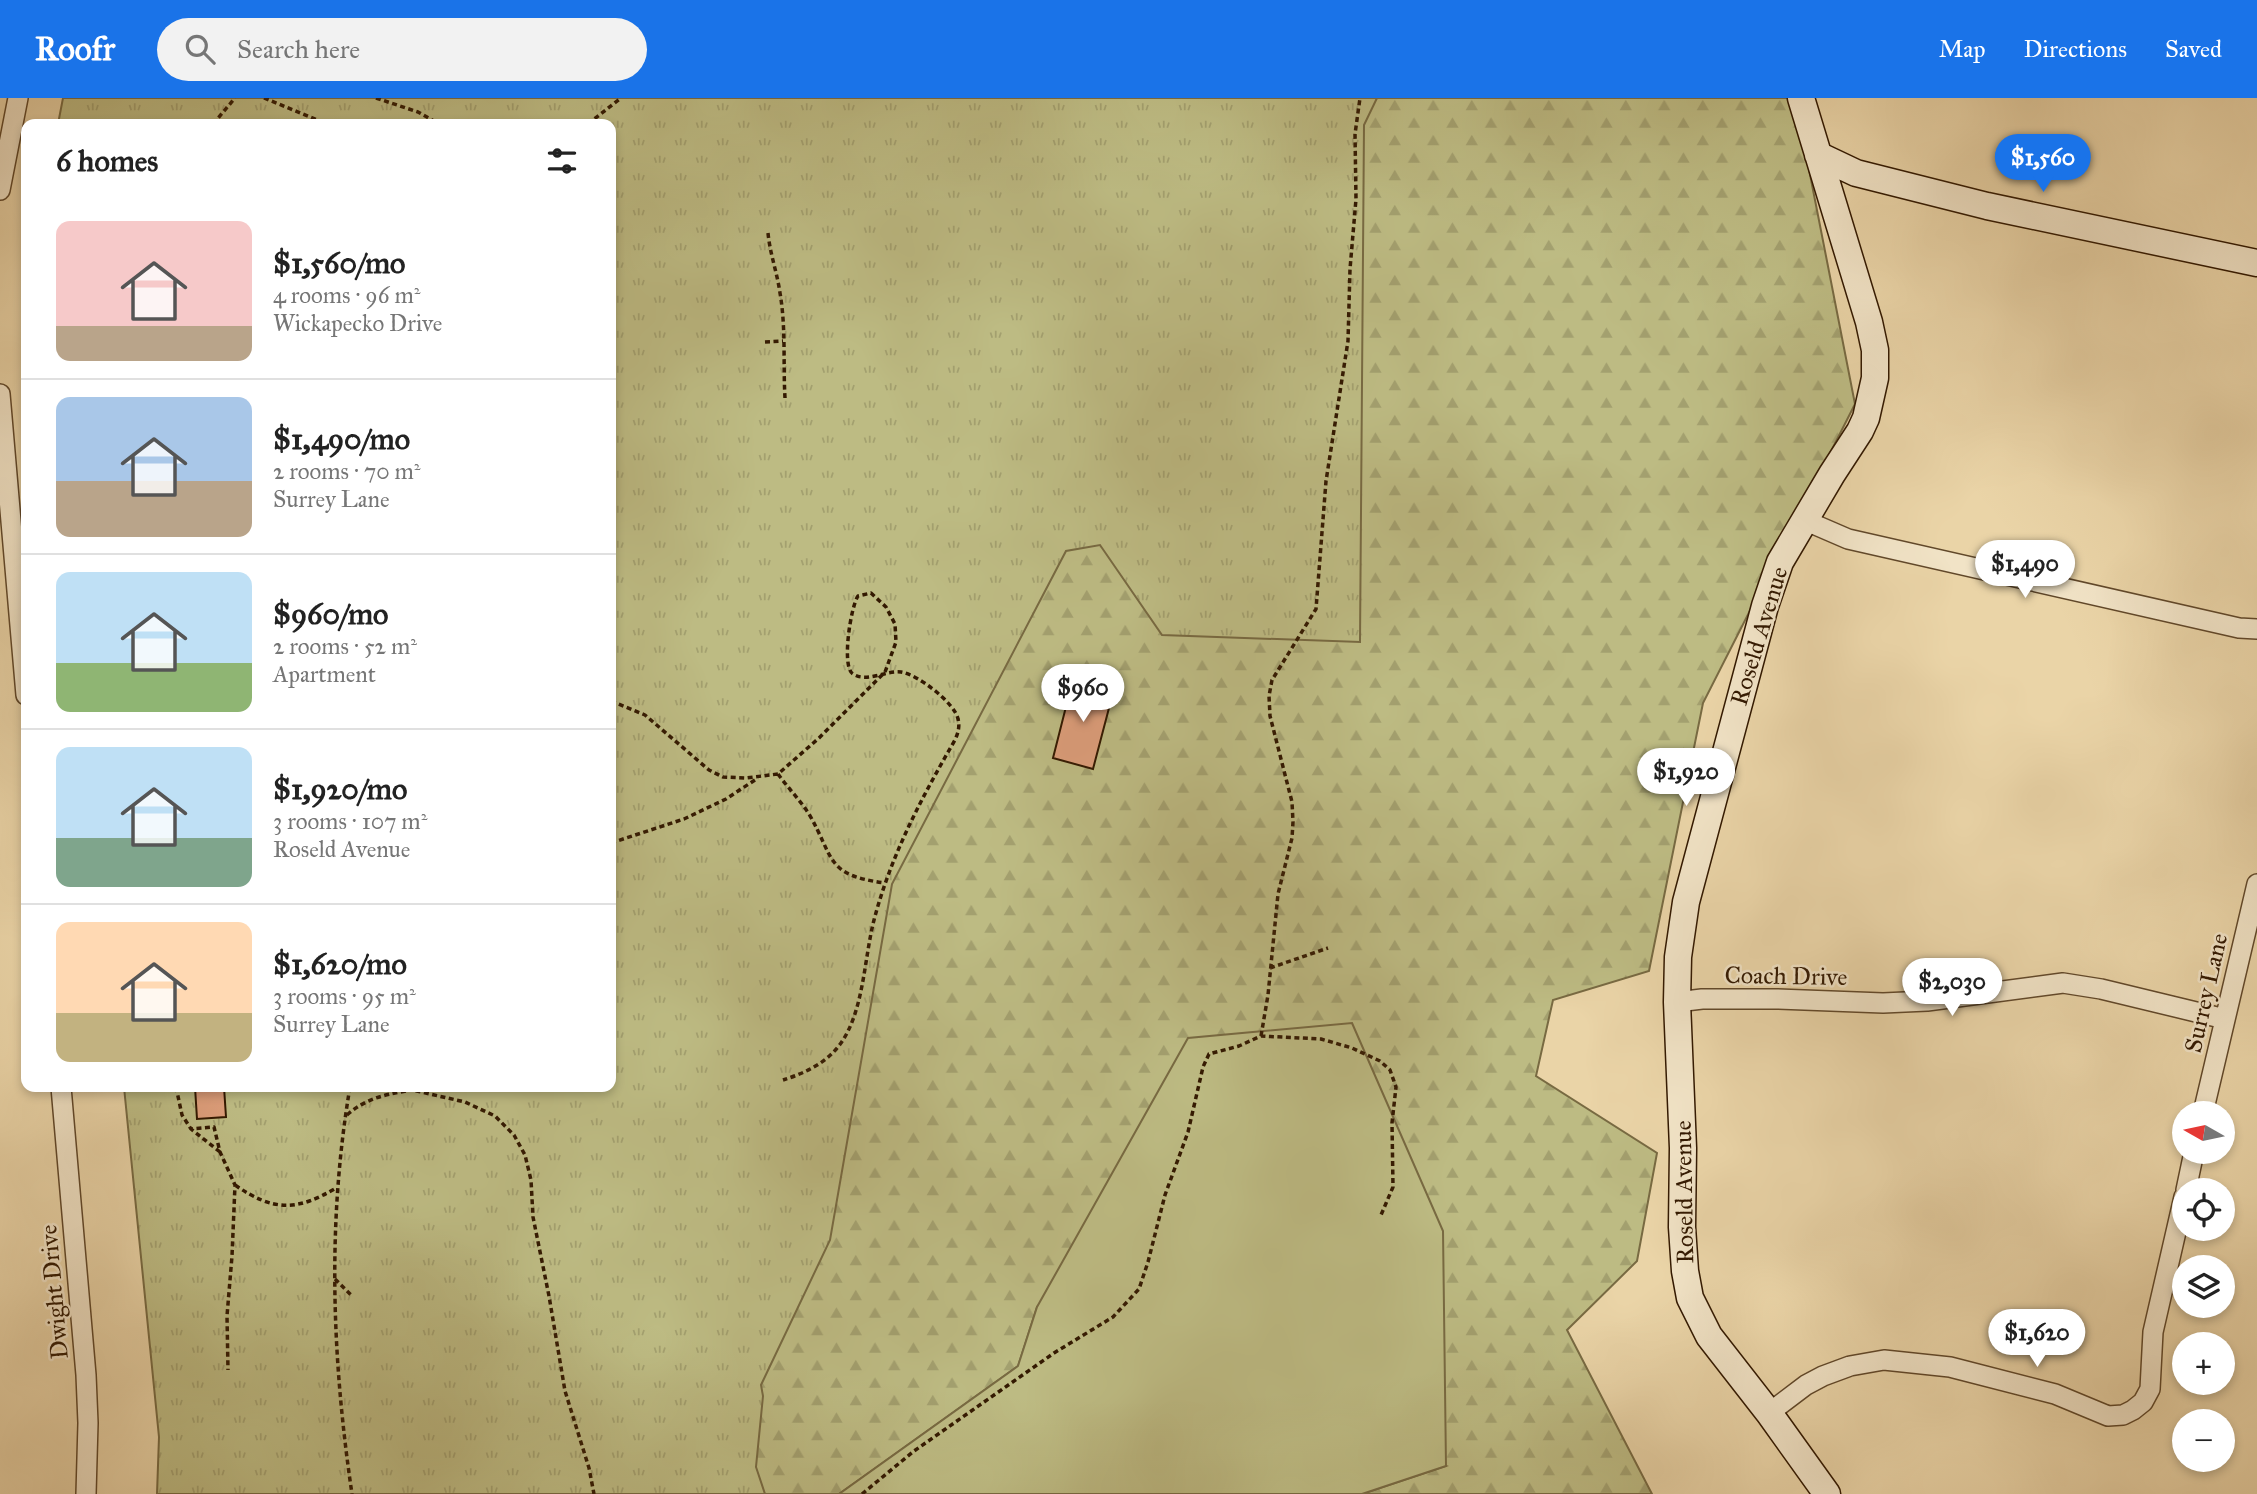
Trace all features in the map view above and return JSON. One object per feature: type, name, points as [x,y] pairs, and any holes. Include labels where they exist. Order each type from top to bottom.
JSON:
[{"type":"street","points":[[0,190],[18,98]]},
{"type":"street","name":"Roseld Avenue","points":[[1801,98],[1869,323],[1875,350],[1874,393],[1860,431],[1780,562],[1765,606],[1686,902],[1678,957],[1677,1002],[1683,1148],[1682,1227],[1690,1298],[1706,1331],[1827,1494]]},
{"type":"street","points":[[1818,155],[1856,173],[1987,206],[2257,263]]},
{"type":"street","points":[[0,394],[6,534],[21,655]]},
{"type":"street","points":[[1804,520],[1847,539],[2239,628],[2257,629]]},
{"type":"street","name":"Surrey Lane","points":[[2206,1101],[2257,884]]},
{"type":"street","name":"Coach Drive","points":[[1677,1002],[1702,999],[1883,1003],[2063,983],[2101,989],[2225,1019]]},
{"type":"street","name":"Dwight Drive","points":[[61,1092],[86,1375],[86,1494]]},
{"type":"street","points":[[1769,1413],[1806,1385],[1824,1376],[1850,1366],[1884,1360],[1950,1367],[2055,1394],[2108,1416],[2123,1415],[2143,1402],[2150,1389],[2153,1332],[2174,1241]]},
{"type":"path","points":[[217,119],[235,98]]},
{"type":"path","points":[[264,98],[315,119]]},
{"type":"path","points":[[376,98],[418,112],[430,119]]},
{"type":"path","points":[[594,119],[621,98]]},
{"type":"path","points":[[1261,1036],[1278,894],[1292,838],[1293,822],[1292,802],[1270,716],[1269,696],[1272,680],[1316,609],[1326,481],[1348,341],[1356,199],[1354,134],[1360,98]]},
{"type":"path","points":[[768,233],[780,293],[785,398]]},
{"type":"path","points":[[765,342],[783,341]]},
{"type":"path","points":[[616,703],[645,715],[709,771],[723,777],[778,774],[819,738],[885,672],[896,642],[895,624],[886,607],[871,593],[858,596],[852,609],[848,669],[862,677],[885,672],[902,672],[915,677],[936,692],[958,716],[959,728],[955,740],[907,828],[885,883],[874,919],[858,1004],[850,1026],[839,1045],[824,1061],[805,1073],[783,1080]]},
{"type":"path","points":[[778,774],[807,812],[839,870],[863,880],[885,883]]},
{"type":"path","points":[[616,841],[684,819],[726,799],[760,777]]},
{"type":"path","points":[[1270,968],[1328,948]]},
{"type":"path","points":[[862,1494],[914,1451],[1054,1353],[1113,1317],[1139,1289],[1149,1262],[1165,1195],[1188,1132],[1203,1066],[1209,1054],[1239,1046],[1261,1036],[1334,1042],[1380,1061],[1390,1070],[1396,1087],[1392,1123],[1393,1187],[1381,1215]]},
{"type":"path","points":[[177,1092],[182,1115],[191,1129],[220,1152]]},
{"type":"path","points":[[349,1092],[336,1188],[334,1278],[341,1403],[352,1494]]},
{"type":"path","points":[[345,1116],[362,1102],[398,1092]]},
{"type":"path","points":[[418,1092],[465,1102],[495,1116],[514,1135],[525,1155],[531,1180],[533,1217],[565,1391],[589,1468],[594,1494]]},
{"type":"path","points":[[191,1129],[214,1127],[220,1152],[236,1185],[227,1316],[228,1370]]},
{"type":"path","points":[[236,1185],[257,1199],[283,1206],[306,1203],[336,1188]]},
{"type":"path","points":[[334,1278],[351,1295]]},
{"type":"green space","points":[[63,98],[1443,98],[1381,1494],[157,1494],[159,1437],[124,1092],[616,1092],[616,119],[59,119]]},
{"type":"green space","points":[[1377,98],[1795,98],[1855,404],[1703,703],[1649,971],[1553,1000],[1536,1076],[1657,1153],[1637,1261],[1567,1330],[1652,1494],[1362,1494],[1446,1466],[1037,1307],[1018,1366],[839,1494],[765,1494],[756,1467],[763,1396],[761,1385],[830,1240],[892,884],[1066,551],[1100,545],[1162,635],[1360,642],[1364,125]]},
{"type":"green space","points":[[1352,1023],[1443,1231],[1446,1466],[1362,1494],[839,1494],[1018,1366],[1037,1307],[1188,1038]]},
{"type":"building","points":[[1073,679],[1114,689],[1093,769],[1053,758]]},
{"type":"building","points":[[195,1092],[224,1092],[226,1117],[197,1119]]}]
